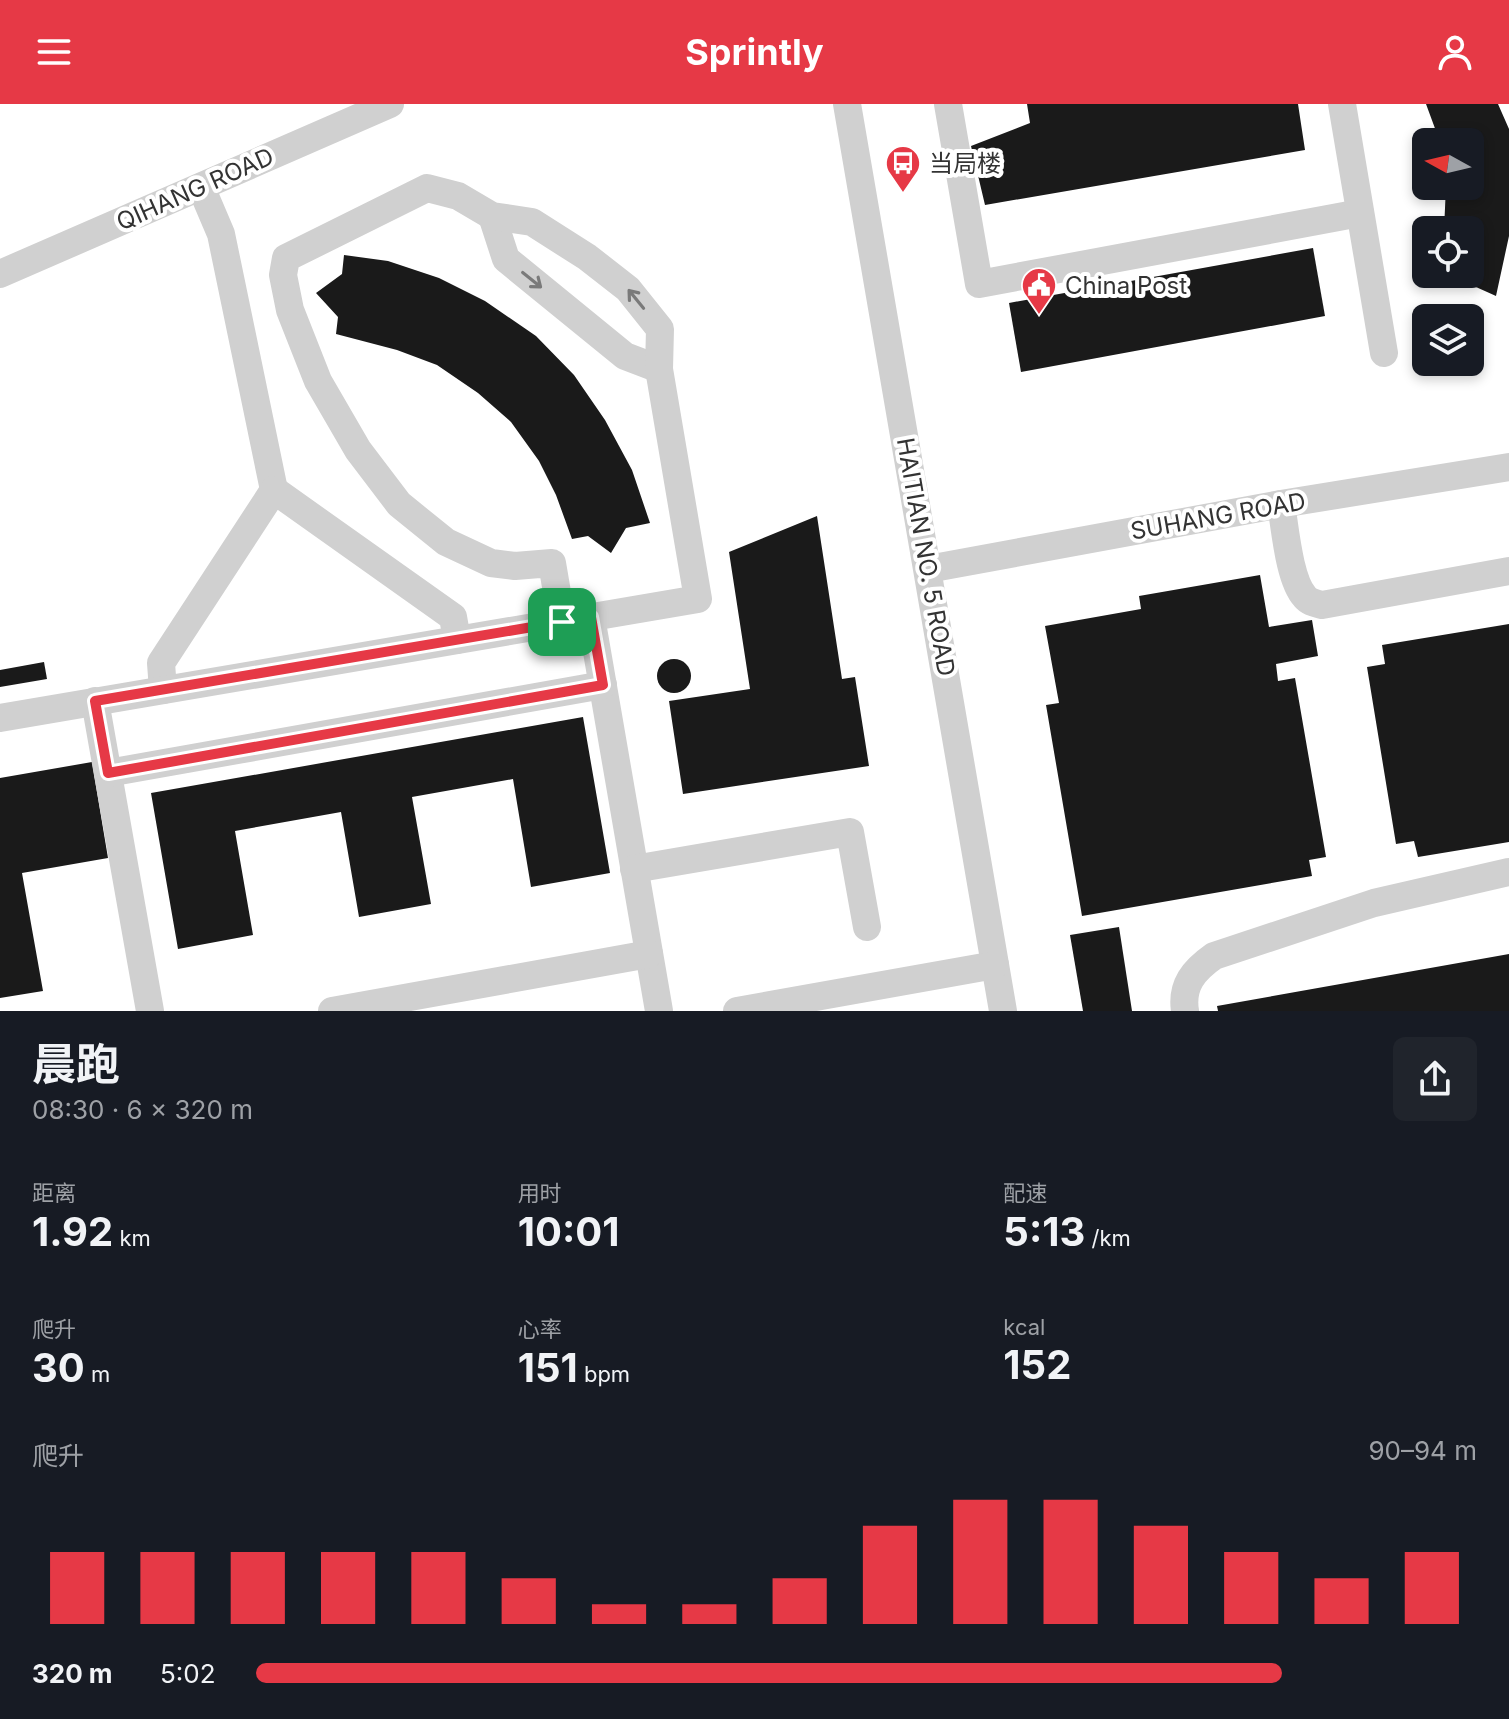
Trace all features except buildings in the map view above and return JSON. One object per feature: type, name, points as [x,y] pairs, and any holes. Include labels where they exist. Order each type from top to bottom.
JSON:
[{"type":"street","name":"QIHANG ROAD","points":[[0,274],[390,104]]},
{"type":"street","name":"HAITIAN NO. 5 ROAD","points":[[847,104],[1003,1011]]},
{"type":"street","points":[[948,104],[979,284],[1360,213]]},
{"type":"street","points":[[1342,104],[1384,353]]},
{"type":"street","points":[[201,187],[221,234],[274,490],[453,617],[457,640]]},
{"type":"street","points":[[0,718],[698,599],[659,369],[660,329],[628,289],[587,257],[532,222],[492,216],[458,196],[427,188],[286,258],[283,275],[290,310],[318,381],[358,450],[399,504],[446,542],[491,563],[515,566],[552,563],[562,622]]},
{"type":"street","points":[[492,216],[506,259],[625,356],[659,369]]},
{"type":"street","name":"SUHANG ROAD","points":[[928,569],[1281,504],[1509,467]]},
{"type":"street","points":[[163,690],[161,663],[274,490]]},
{"type":"street","points":[[1281,504],[1296,581],[1310,602],[1322,605],[1509,571]]},
{"type":"street","points":[[591,617],[659,1011]]},
{"type":"street","points":[[108,773],[603,685]]},
{"type":"street","points":[[95,701],[150,1011]]},
{"type":"street","points":[[634,869],[850,832],[867,927]]},
{"type":"street","points":[[1185,1011],[1186,985],[1196,969],[1214,956],[1374,903],[1509,872]]},
{"type":"street","points":[[332,1011],[649,954]]},
{"type":"street","points":[[737,1011],[995,965]]},
{"type":"place","name":"当局楼","points":[[903,194]]},
{"type":"place","name":"China Post","points":[[1039,316]]},
{"type":"route","points":[[591,617],[603,685],[108,773],[95,701],[562,622],[591,617]]}]
